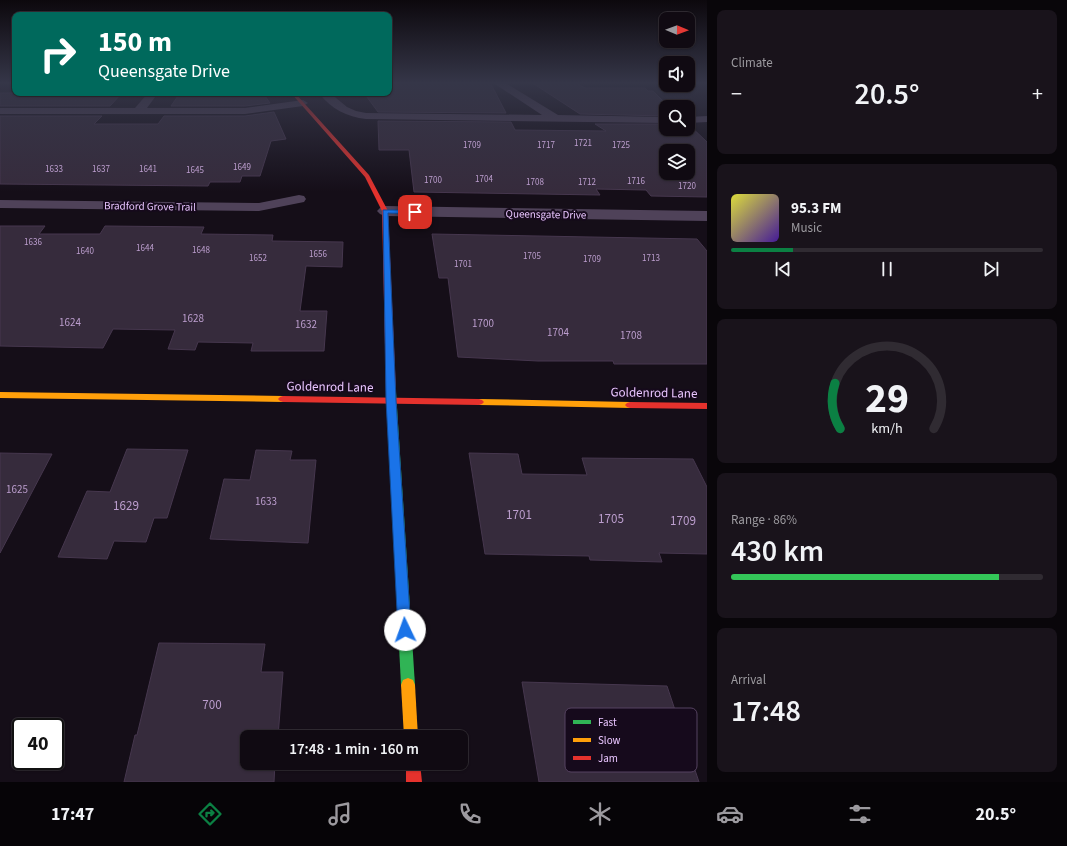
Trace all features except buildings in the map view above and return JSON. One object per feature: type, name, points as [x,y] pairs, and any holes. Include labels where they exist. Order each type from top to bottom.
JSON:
[{"type":"street","points":[[316,118],[367,176],[385,211],[391,400],[411,730]]},
{"type":"street","points":[[582,118],[659,120]]},
{"type":"street","points":[[695,120],[707,119]]},
{"type":"street","name":"Bradford Grove Trail","points":[[0,204],[259,208],[299,200]]},
{"type":"street","name":"Queensgate Drive","points":[[385,211],[707,216]]},
{"type":"street","name":"Goldenrod Lane","points":[[0,395],[707,406]]},
{"type":"street","points":[[413,770],[414,782]]},
{"type":"traffic: fast","points":[[391,392],[408,685]]},
{"type":"traffic: slow","points":[[0,395],[283,399]]},
{"type":"traffic: slow","points":[[479,402],[630,405]]},
{"type":"traffic: slow","points":[[408,685],[411,730]]},
{"type":"traffic: jam","points":[[316,118],[367,176],[385,211],[391,392]]},
{"type":"traffic: jam","points":[[283,399],[479,402]]},
{"type":"traffic: jam","points":[[630,405],[707,406]]},
{"type":"traffic: jam","points":[[413,770],[414,782]]},
{"type":"route","points":[[405,630],[391,400],[385,211],[415,212]]}]
